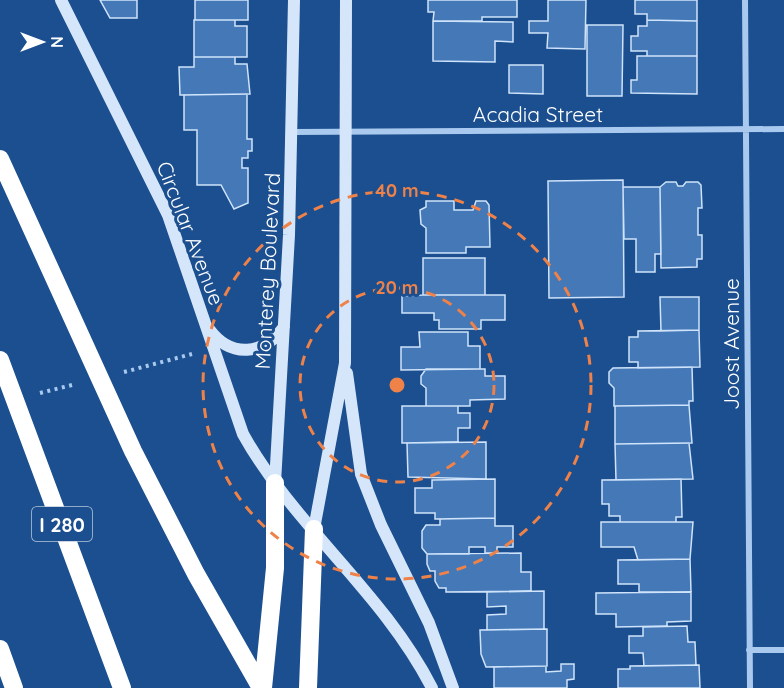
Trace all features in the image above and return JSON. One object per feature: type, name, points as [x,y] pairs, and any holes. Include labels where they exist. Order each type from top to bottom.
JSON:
[{"type":"highway","points":[[0,159],[133,450],[196,574],[262,688]]},
{"type":"highway","name":"I 280","points":[[0,360],[122,688]]},
{"type":"highway","points":[[262,688],[275,568],[275,483]]},
{"type":"highway","points":[[308,688],[314,529]]},
{"type":"highway","points":[[0,649],[14,688]]},
{"type":"main road","name":"Circular Avenue","points":[[61,0],[150,175],[178,244],[243,434],[256,459],[275,483]]},
{"type":"main road","name":"Monterey Boulevard","points":[[275,483],[293,132],[294,0]]},
{"type":"main road","points":[[345,0],[345,363],[362,474],[381,525],[429,622],[453,688]]},
{"type":"main road","points":[[205,323],[221,342],[242,351],[267,346],[284,327]]},
{"type":"main road","points":[[314,529],[345,363]]},
{"type":"main road","points":[[275,483],[384,613],[432,688]]},
{"type":"street","name":"Joost Avenue","points":[[746,0],[750,688]]},
{"type":"street","name":"Acadia Street","points":[[293,132],[784,129]]},
{"type":"street","points":[[749,650],[784,650]]},
{"type":"building","points":[[100,0],[137,0],[137,18],[110,18]]},
{"type":"building","points":[[195,0],[248,0],[248,20],[195,20]]},
{"type":"building","points":[[428,0],[517,0],[517,17],[482,17],[482,21],[433,21],[434,12],[428,12]]},
{"type":"building","points":[[548,0],[586,0],[585,49],[547,48],[548,33],[529,33],[529,21],[548,21]]},
{"type":"building","points":[[635,0],[697,0],[697,21],[647,20],[647,14],[635,14]]},
{"type":"building","points":[[194,20],[235,20],[235,26],[247,26],[247,57],[194,57]]},
{"type":"building","points":[[647,20],[697,21],[697,56],[647,56],[647,51],[631,51],[631,36],[638,36],[638,26],[647,26]]},
{"type":"building","points":[[433,21],[513,22],[513,42],[495,41],[495,62],[433,61]]},
{"type":"building","points":[[587,25],[623,25],[622,96],[587,96]]},
{"type":"building","points":[[637,56],[697,56],[697,94],[631,93],[631,80],[637,80]]},
{"type":"building","points":[[194,57],[235,57],[235,64],[247,64],[250,94],[180,95],[179,67],[194,67]]},
{"type":"building","points":[[509,65],[543,65],[543,94],[509,93]]},
{"type":"building","points":[[247,94],[247,139],[252,139],[252,151],[248,151],[248,158],[242,158],[242,168],[248,168],[248,203],[234,209],[221,185],[197,185],[197,130],[184,130],[184,95]]},
{"type":"building","points":[[623,180],[624,297],[549,298],[548,181]]},
{"type":"building","points":[[666,182],[676,182],[678,186],[683,186],[686,182],[698,182],[701,185],[702,208],[698,208],[698,235],[702,235],[702,259],[697,259],[697,267],[661,268],[660,187]]},
{"type":"building","points":[[623,187],[660,187],[661,254],[655,254],[655,272],[636,272],[636,239],[624,239]]},
{"type":"building","points":[[426,201],[454,201],[454,210],[473,210],[476,201],[486,201],[489,205],[490,247],[466,247],[466,253],[426,253],[426,228],[421,224],[420,210],[426,207]]},
{"type":"building","points":[[423,258],[485,258],[485,295],[423,295]]},
{"type":"building","points":[[505,295],[505,320],[481,320],[481,329],[439,329],[439,320],[434,320],[434,313],[402,313],[402,296]]},
{"type":"building","points":[[660,297],[699,297],[699,330],[661,331]]},
{"type":"building","points":[[699,330],[700,367],[638,368],[638,362],[629,362],[629,337],[638,337],[638,331]]},
{"type":"building","points":[[419,332],[468,332],[468,346],[480,346],[480,369],[401,370],[401,347],[420,347]]},
{"type":"building","points":[[692,367],[693,401],[689,401],[689,405],[614,406],[614,388],[609,383],[609,372],[613,368]]},
{"type":"building","points":[[426,369],[485,369],[485,376],[505,376],[505,399],[470,400],[470,406],[426,406],[426,388],[421,384],[421,376]]},
{"type":"building","points":[[689,405],[692,443],[615,444],[615,406]]},
{"type":"building","points":[[402,406],[458,406],[458,413],[470,413],[470,428],[458,428],[458,442],[402,443]]},
{"type":"building","points":[[486,442],[486,479],[408,477],[407,443]]},
{"type":"building","points":[[689,443],[693,479],[616,480],[615,444]]},
{"type":"building","points":[[495,479],[495,518],[435,519],[435,513],[415,513],[415,488],[432,488],[432,480]]},
{"type":"building","points":[[681,479],[682,517],[676,517],[676,522],[620,522],[620,516],[609,516],[609,504],[602,504],[602,480]]},
{"type":"building","points":[[495,518],[495,526],[513,526],[513,547],[497,547],[497,553],[485,553],[485,547],[469,547],[469,554],[427,554],[422,548],[422,531],[426,525],[440,525],[440,519]]},
{"type":"building","points":[[601,522],[693,522],[690,559],[638,560],[634,547],[601,547]]},
{"type":"building","points":[[521,553],[521,572],[531,572],[531,591],[446,592],[446,588],[439,588],[435,581],[435,571],[430,571],[427,564],[427,554]]},
{"type":"building","points":[[690,559],[691,592],[639,592],[639,584],[618,584],[618,560]]},
{"type":"building","points":[[544,591],[544,629],[487,630],[487,615],[506,614],[506,606],[487,607],[487,592]]},
{"type":"building","points":[[691,592],[691,621],[667,622],[667,626],[616,627],[616,614],[596,614],[596,593]]},
{"type":"building","points":[[687,626],[688,642],[695,642],[696,665],[644,666],[643,653],[629,653],[629,636],[643,636],[643,627]]},
{"type":"building","points":[[547,629],[547,666],[486,667],[481,654],[480,630]]},
{"type":"building","points":[[561,664],[574,664],[574,679],[567,680],[567,688],[494,688],[494,667],[546,666],[546,672],[561,671]]},
{"type":"building","points":[[699,665],[700,688],[618,688],[618,669],[630,669],[630,666]]}]
